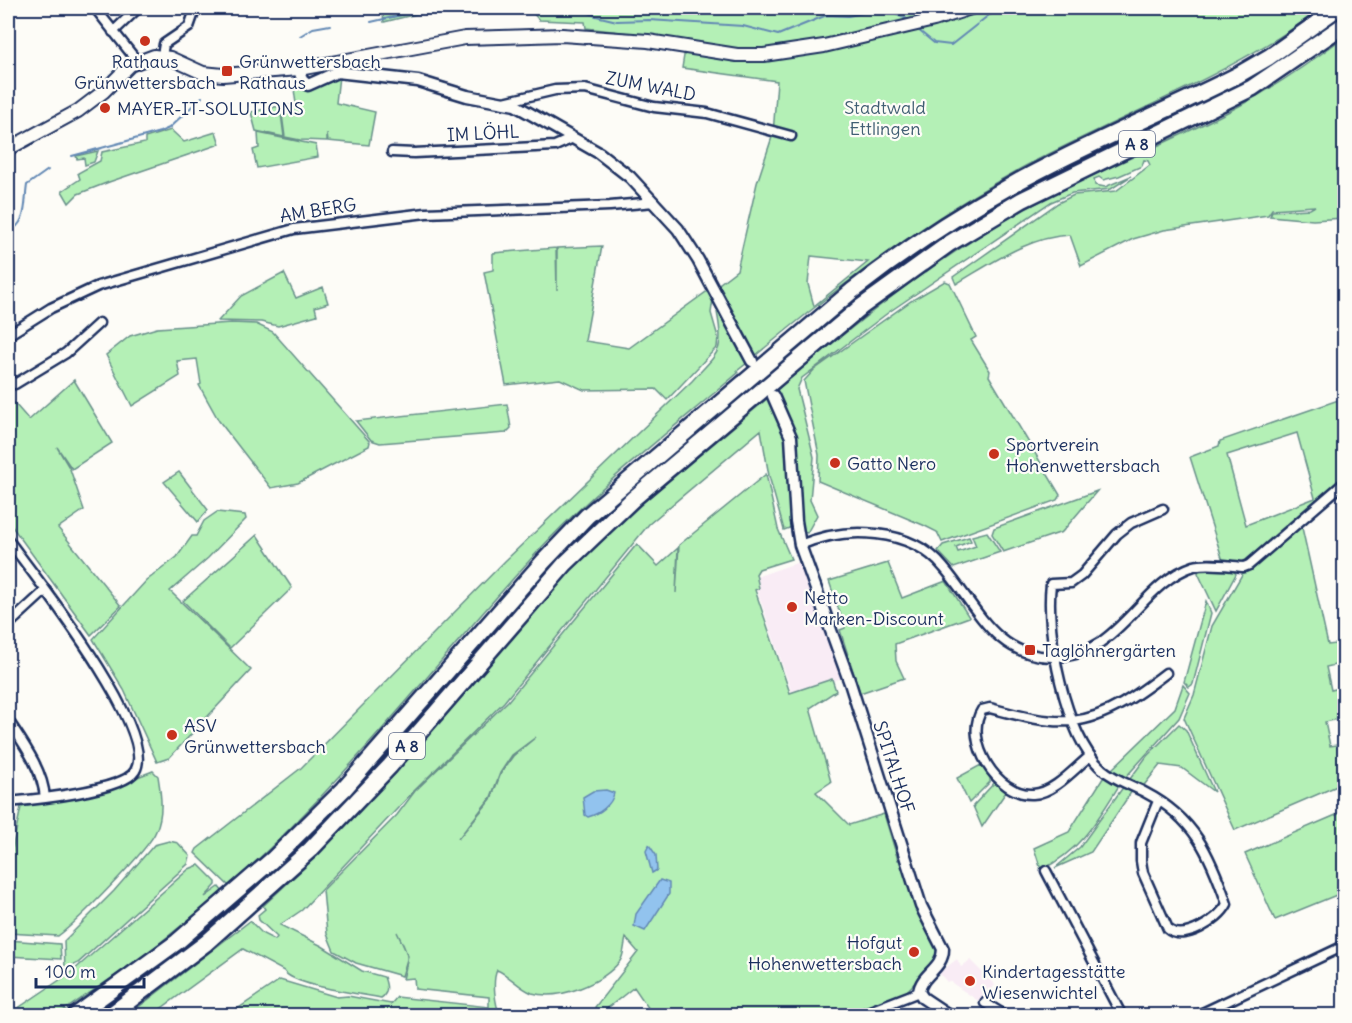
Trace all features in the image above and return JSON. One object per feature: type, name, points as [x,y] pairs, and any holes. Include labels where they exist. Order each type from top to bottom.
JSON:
[{"type":"highway","name":"A 8","points":[[75,1016],[177,942],[272,860],[344,789],[543,562],[587,516],[852,291],[894,258],[976,205],[1024,179],[1238,75],[1269,57],[1338,8]]},
{"type":"highway","name":"A 8","points":[[109,1016],[237,917],[324,835],[390,766],[526,607],[604,524],[861,307],[950,243],[1022,200],[1245,92],[1293,62],[1344,25]]},
{"type":"main road","points":[[8,149],[85,107],[137,61],[162,56],[209,74],[299,69],[440,42],[488,36],[562,35],[663,43],[718,53],[764,55],[824,46],[971,8]]},
{"type":"street","points":[[95,8],[137,61]]},
{"type":"street","points":[[113,32],[138,8]]},
{"type":"street","points":[[162,56],[164,44],[189,27],[195,10]]},
{"type":"street","points":[[299,69],[302,80],[308,85],[318,82],[329,73],[344,72],[418,81],[467,96],[515,105],[620,168],[654,202],[689,245],[752,361]]},
{"type":"street","name":"ZUM WALD","points":[[503,102],[555,90],[585,89],[654,107],[707,113],[791,135]]},
{"type":"street","name":"IM LÖHL","points":[[392,152],[414,153],[555,146],[573,138]]},
{"type":"street","name":"AM BERG","points":[[8,335],[51,308],[98,286],[294,229],[426,213],[610,206],[654,202]]},
{"type":"street","points":[[8,377],[15,384],[66,353],[99,323]]},
{"type":"street","points":[[773,396],[790,437],[800,545],[826,537],[852,534],[886,536],[911,543],[938,561],[980,618],[998,637],[1030,654],[1055,657],[1082,652],[1102,642],[1173,576],[1194,566],[1240,567],[1252,564],[1344,483]]},
{"type":"street","points":[[1158,801],[1141,843],[1143,873],[1168,928],[1174,934],[1182,935],[1220,915],[1227,904],[1196,833],[1181,816],[1158,801],[1114,777],[1090,756],[1073,721],[1050,630],[1051,584],[1071,583],[1082,575],[1117,534],[1131,523],[1163,509]]},
{"type":"street","points":[[8,540],[103,671],[135,735],[138,764],[130,776],[82,792],[8,802]]},
{"type":"street","name":"SPITALHOF","points":[[800,545],[850,683],[921,906],[943,949],[941,961],[921,982],[919,992]]},
{"type":"street","points":[[8,625],[45,591]]},
{"type":"street","points":[[1090,756],[1049,788],[1039,793],[1025,793],[1012,789],[996,777],[987,764],[976,734],[978,716],[982,710],[990,708],[1046,720],[1073,721],[1109,710],[1144,690],[1166,673]]},
{"type":"street","points":[[8,720],[29,754],[44,788],[45,798]]},
{"type":"street","points":[[1046,871],[1122,1016]]},
{"type":"street","points":[[1196,1016],[1344,946]]},
{"type":"street","points":[[857,1016],[919,992],[934,1011],[950,1016]]},
{"type":"street","points":[[985,1003],[995,1013],[1006,1016]]},
{"type":"shaded area","points":[[799,562],[841,678],[793,696],[753,578]]},
{"type":"shaded area","name":"Kindertagesstätte Wiesenwichtel","points":[[957,959],[961,967],[970,960],[995,985],[980,1002],[949,981],[947,982],[939,973]]},
{"type":"green space","points":[[382,8],[441,8],[384,22]]},
{"type":"green space","name":"Stadtwald Ettlingen","points":[[532,8],[1322,8],[1253,53],[1181,91],[1033,162],[959,205],[854,277],[755,356],[715,287],[737,270],[757,183],[773,134],[777,81],[682,68],[686,43],[655,36],[586,28],[585,22],[539,20],[532,12]],"holes":[[[811,256],[868,262],[814,306],[808,284]]]},
{"type":"green space","points":[[1344,37],[1344,218],[1313,220],[1270,216],[1272,211],[1310,209],[1315,206],[1272,209],[1268,215],[1164,230],[1133,239],[1081,266],[1070,235],[1054,237],[1010,252],[956,284],[953,277],[1058,203],[1074,195],[1116,191],[1150,165],[1144,160],[1142,166],[1119,176],[1103,180],[1099,177],[1094,179],[1095,185],[1105,187],[1131,176],[1111,189],[1072,193],[1051,202],[889,312],[802,378],[797,389],[814,457],[810,500],[817,515],[807,533],[801,529],[799,475],[794,441],[784,408],[775,392],[788,380],[878,307],[973,240],[1040,201],[1241,105],[1294,73]]},
{"type":"green space","points":[[339,76],[336,103],[375,112],[369,145],[328,141],[327,134],[327,141],[285,137],[281,107],[296,104],[294,89],[300,85],[309,90]]},
{"type":"green space","points":[[280,106],[284,137],[256,131],[251,112]]},
{"type":"green space","points":[[171,130],[184,142],[216,132],[220,144],[78,194],[69,203],[62,191],[80,179],[78,173],[100,161],[102,152],[145,143],[145,138]]},
{"type":"green space","points":[[258,133],[316,145],[318,157],[257,168],[253,150],[259,148]]},
{"type":"green space","points":[[98,151],[94,162],[85,165],[84,158],[77,159],[76,156]]},
{"type":"green space","points":[[964,221],[968,222],[876,285],[767,375],[765,373],[886,274]]},
{"type":"green space","points":[[602,246],[585,341],[629,348],[709,290],[713,299],[711,313],[718,337],[717,347],[667,400],[656,389],[584,390],[560,379],[506,385],[484,272],[493,270],[493,253],[556,248],[557,290],[557,248]]},
{"type":"green space","points":[[284,273],[296,298],[323,287],[328,303],[315,307],[317,315],[278,326],[261,322],[218,321],[241,296]]},
{"type":"green space","points":[[945,281],[950,283],[976,337],[971,340],[990,371],[989,376],[1060,495],[1057,500],[942,542],[937,532],[923,525],[818,481],[819,455],[804,381],[814,370],[911,301]]},
{"type":"green space","points":[[720,310],[747,363],[564,524],[502,591],[351,764],[272,847],[229,886],[195,853],[197,849],[301,768],[505,561],[692,381],[717,351],[720,336],[717,312]]},
{"type":"green space","points":[[231,323],[256,324],[273,332],[370,442],[369,446],[298,483],[271,488],[219,421],[199,385],[201,384],[197,359],[177,361],[180,376],[132,406],[106,355],[130,336],[157,328]]},
{"type":"green space","points":[[74,380],[112,443],[72,469],[57,447],[70,469],[84,510],[58,528],[121,606],[91,635],[8,521],[8,396],[29,420]]},
{"type":"green space","points":[[756,380],[758,382],[628,492]]},
{"type":"green space","points":[[768,398],[776,412],[786,444],[792,527],[784,530],[769,476],[761,430],[649,524],[504,702],[413,792],[302,910],[280,925],[322,946],[362,971],[384,977],[387,989],[384,996],[381,998],[344,992],[300,981],[243,949],[152,1015],[127,1016],[250,921],[263,934],[275,940],[277,937],[259,920],[258,915],[265,909],[263,906],[321,852],[381,789],[574,567],[645,501]]},
{"type":"green space","points":[[1344,398],[1344,480],[1250,560],[1242,563],[1224,564],[1190,457],[1219,446],[1220,441]],"holes":[[[1297,433],[1315,498],[1246,525],[1227,455]]]},
{"type":"green space","points":[[507,404],[511,428],[506,433],[380,443],[371,440],[356,421]]},
{"type":"green space","points":[[179,472],[208,510],[198,522],[164,482]]},
{"type":"green space","points":[[766,474],[778,529],[791,559],[759,569],[756,574],[759,588],[755,590],[790,693],[832,679],[836,691],[810,708],[831,782],[816,792],[849,825],[884,814],[898,860],[902,860],[920,917],[937,948],[935,962],[906,992],[849,1015],[653,1015],[634,987],[599,1015],[595,1007],[638,952],[626,938],[621,959],[612,969],[592,983],[567,992],[543,995],[532,993],[497,970],[495,992],[500,1015],[227,1016],[280,980],[337,997],[348,996],[391,1004],[397,997],[489,1007],[489,997],[415,989],[414,978],[403,979],[407,959],[402,976],[356,963],[334,951],[327,934],[323,890],[397,815],[415,791],[508,701],[637,544],[658,566],[678,548],[676,593],[679,545]],"holes":[[[536,737],[513,756],[501,773],[491,799],[458,839],[491,797],[500,773],[512,755]]]},
{"type":"green space","points":[[1097,491],[1062,532],[1003,552],[992,534],[994,528]]},
{"type":"green space","points":[[628,492],[567,550],[515,605],[365,780],[303,842],[355,788],[527,589],[580,534]]},
{"type":"green space","points":[[217,512],[245,515],[246,519],[208,558],[170,591],[251,670],[169,758],[157,762],[124,690],[93,639],[146,581],[177,557],[192,536],[196,536],[204,521]]},
{"type":"green space","points":[[1301,523],[1328,645],[1344,643],[1344,663],[1326,667],[1331,690],[1344,687],[1344,718],[1325,722],[1330,746],[1344,744],[1344,783],[1235,830],[1184,718],[1194,695],[1212,626],[1244,571]]},
{"type":"green space","points":[[987,532],[1000,552],[954,568],[938,551],[943,545],[969,537],[971,541],[956,547],[958,552],[976,546],[972,536]]},
{"type":"green space","points":[[257,535],[292,588],[230,648],[183,601]]},
{"type":"green space","points":[[888,563],[902,598],[946,581],[969,617],[895,644],[896,661],[904,678],[860,693],[840,630],[845,628],[829,581]]},
{"type":"green space","points":[[1199,569],[1234,571],[1236,574],[1216,611],[1198,573]]},
{"type":"green space","points":[[1206,601],[1211,613],[1193,684],[1189,687],[1184,682]]},
{"type":"green space","points":[[1183,685],[1190,693],[1179,718],[1124,779],[1109,772],[1175,708]]},
{"type":"green space","points":[[1179,724],[1186,730],[1214,792],[1182,768],[1160,765],[1141,789],[1127,783],[1147,756]]},
{"type":"green space","points":[[981,765],[990,778],[990,782],[969,803],[957,778]]},
{"type":"green space","points":[[153,771],[158,776],[161,797],[159,824],[141,853],[95,902],[58,936],[8,933],[8,869],[21,807],[94,794]]},
{"type":"green space","points":[[1105,775],[1120,784],[1104,810],[1078,844],[1041,870],[1034,848],[1069,832]]},
{"type":"green space","points":[[995,782],[1006,792],[982,827],[973,806]]},
{"type":"green space","points":[[1124,786],[1132,791],[1091,852],[1055,868],[1080,847]]},
{"type":"green space","points":[[1343,812],[1344,892],[1275,920],[1245,854]]},
{"type":"green space","points":[[169,841],[178,843],[190,856],[188,864],[78,963],[65,969],[64,941],[114,891],[154,845]]},
{"type":"green space","points":[[303,842],[244,901],[242,898]]},
{"type":"green space","points":[[199,865],[216,882],[205,897],[219,887],[223,892],[141,958],[57,1015],[8,1015],[73,971],[189,869]]},
{"type":"green space","points":[[235,904],[237,906],[177,955],[89,1016],[166,960]]},
{"type":"green space","points":[[8,940],[60,944],[61,959],[8,956]]},
{"type":"water","points":[[606,790],[614,793],[608,805],[592,816],[585,815],[583,797],[593,791]]},
{"type":"water","points":[[649,845],[656,855],[657,870],[652,873],[646,851]]},
{"type":"water","points":[[660,880],[669,883],[669,894],[645,931],[634,926],[636,914]]},
{"type":"waterway","points":[[371,22],[432,8]]},
{"type":"waterway","points":[[579,8],[596,16],[617,21],[649,20],[743,26],[778,35],[827,15],[848,16],[883,9],[912,21]]},
{"type":"waterway","points":[[917,29],[934,43],[951,45],[989,15],[1009,8]]},
{"type":"waterway","points":[[300,36],[313,28],[330,25]]},
{"type":"waterway","points":[[72,156],[169,128],[202,97]]},
{"type":"waterway","points":[[8,233],[19,224],[22,218],[27,185],[48,170]]},
{"type":"place","name":"Rathaus Grünwettersbach","points":[[145,41]]},
{"type":"place","name":"Grünwettersbach Rathaus","points":[[227,71]]},
{"type":"place","name":"MAYER-IT-SOLUTIONS","points":[[105,108]]},
{"type":"place","name":"Sportverein Hohenwettersbach","points":[[994,454]]},
{"type":"place","name":"Gatto Nero","points":[[835,463]]},
{"type":"place","name":"Netto Marken-Discount","points":[[792,607]]},
{"type":"place","name":"Taglöhnergärten","points":[[1030,650]]},
{"type":"place","name":"ASV Grünwettersbach","points":[[172,735]]},
{"type":"place","name":"Hofgut Hohenwettersbach","points":[[914,952]]},
{"type":"place","name":"Kindertagesstätte Wiesenwichtel","points":[[970,981]]}]
